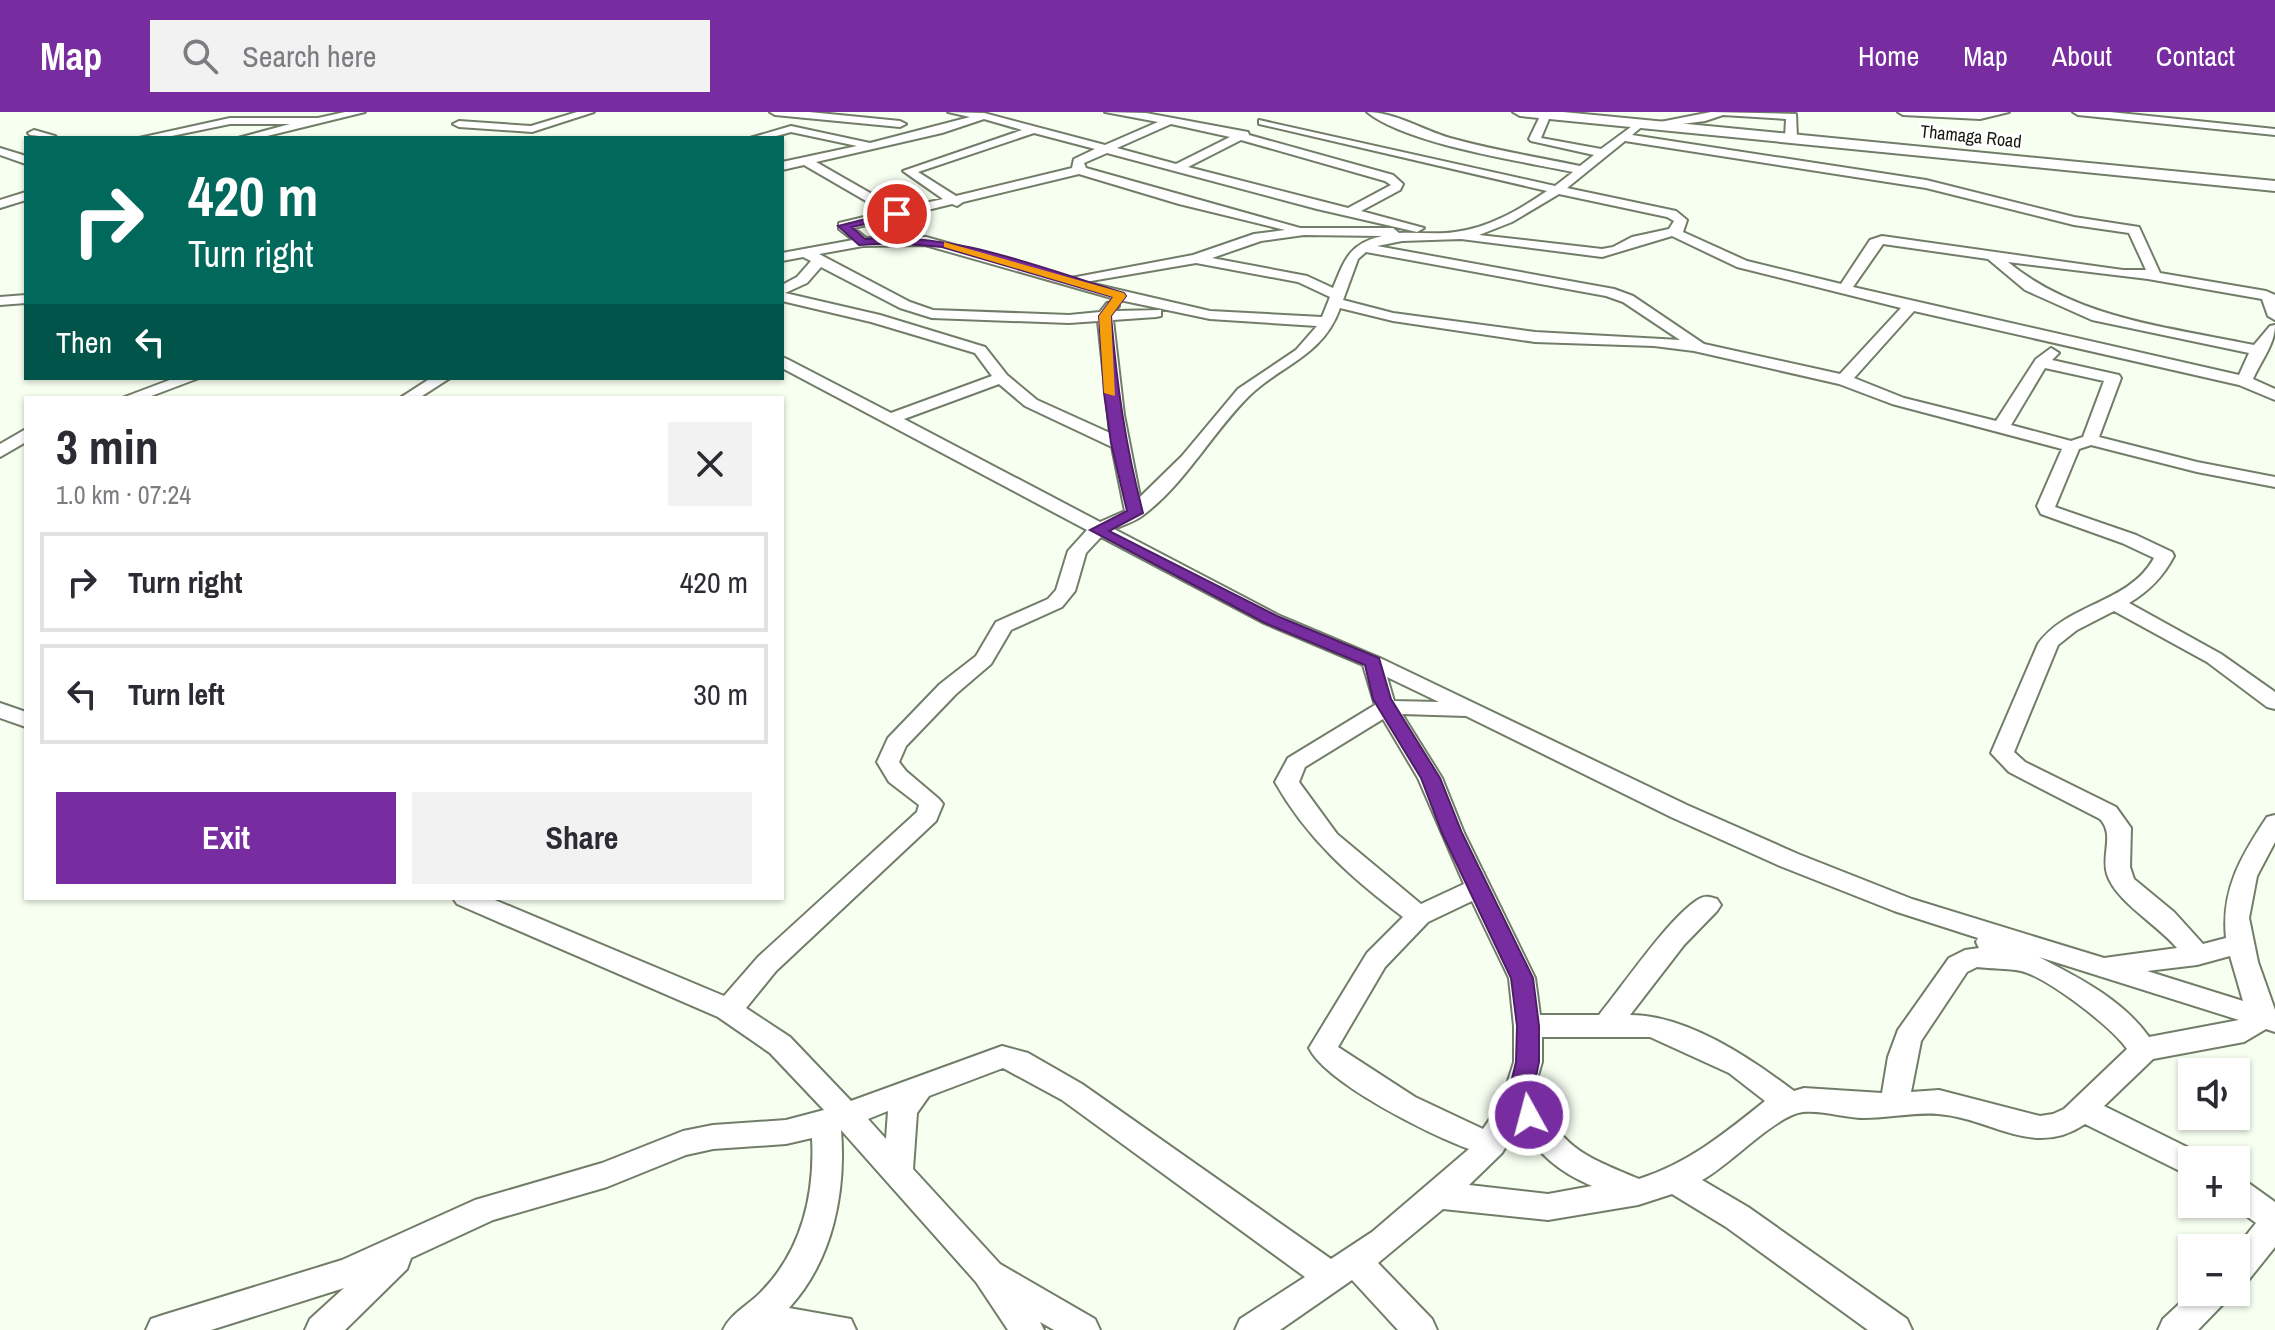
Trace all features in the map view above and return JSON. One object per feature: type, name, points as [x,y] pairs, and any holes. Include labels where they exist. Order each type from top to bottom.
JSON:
[{"type":"main road","name":"Thamaga Road","points":[[1520,112],[1580,115],[2275,186]]},
{"type":"street","points":[[253,136],[360,112]]},
{"type":"street","points":[[464,119],[532,129],[589,112]]},
{"type":"street","points":[[775,112],[900,124],[920,134]]},
{"type":"street","points":[[900,124],[909,112]]},
{"type":"street","points":[[953,112],[990,114],[1032,130],[1455,236],[1511,217],[1557,190],[1623,137],[1645,124],[1697,120],[1722,112],[1792,116],[1791,138]]},
{"type":"street","points":[[1110,112],[1169,121],[1321,157],[1389,178],[1397,184],[1351,212]]},
{"type":"street","points":[[1178,167],[1239,137],[1279,112]]},
{"type":"street","points":[[1372,112],[1396,123],[1477,147],[1581,170]]},
{"type":"street","points":[[1903,112],[1980,116],[2004,112]]},
{"type":"street","points":[[1964,112],[1980,116]]},
{"type":"street","points":[[2078,112],[2275,132]]},
{"type":"street","points":[[784,165],[920,134],[990,114]]},
{"type":"street","points":[[1546,114],[1535,139],[1537,141],[1602,153]]},
{"type":"street","points":[[153,136],[186,128],[280,116],[317,121]]},
{"type":"street","points":[[1079,170],[1078,162],[1169,121]]},
{"type":"street","points":[[170,122],[186,128]]},
{"type":"street","points":[[1263,122],[1671,214],[1681,220],[1674,232]]},
{"type":"street","points":[[764,136],[791,129],[870,145]]},
{"type":"street","points":[[957,202],[909,171],[1032,130]]},
{"type":"street","points":[[34,133],[44,136]]},
{"type":"street","points":[[1623,137],[1926,184],[2074,221],[2134,230],[2154,272],[2148,275]]},
{"type":"street","points":[[1321,157],[1358,143]]},
{"type":"street","points":[[0,151],[24,159]]},
{"type":"street","points":[[804,160],[897,214]]},
{"type":"street","points":[[863,242],[844,226],[957,202],[1079,170],[1183,201],[1304,231]]},
{"type":"street","points":[[1,203],[24,197]]},
{"type":"street","points":[[1374,218],[1401,233]]},
{"type":"street","points":[[1072,280],[1196,259],[1259,237],[1304,231],[1455,236],[1602,253],[1616,251],[1637,240],[1674,232],[1742,264],[1910,307],[2244,381],[2275,395]]},
{"type":"street","points":[[728,1010],[767,964],[928,815],[931,804],[925,795],[903,784],[893,774],[888,762],[896,743],[948,689],[984,660],[1003,626],[1055,603],[1065,591],[1077,551],[1097,530],[1135,513],[1188,460],[1244,392],[1301,353],[1333,310],[1352,257],[1401,233]]},
{"type":"street","points":[[1844,290],[1875,243],[1882,240],[2148,275],[2266,295],[2272,300],[2275,316]]},
{"type":"street","points":[[784,257],[813,256],[863,242],[943,243],[1120,296],[1210,315]]},
{"type":"street","points":[[784,244],[905,305],[932,314],[1069,319],[1138,312],[1269,320],[1333,310],[1535,337],[1654,341],[1704,348],[1844,380],[1898,401],[2001,427],[2275,482]]},
{"type":"street","points":[[1365,248],[1609,292],[1628,299],[1704,348]]},
{"type":"street","points":[[784,289],[802,280],[813,256]]},
{"type":"street","points":[[1993,256],[2030,287],[2097,317],[2258,350]]},
{"type":"street","points":[[1196,259],[1302,279],[1333,310]]},
{"type":"street","points":[[1120,296],[1105,316],[1118,443],[1135,513]]},
{"type":"street","points":[[784,297],[875,318],[980,350],[1001,378],[1031,403],[1118,443]]},
{"type":"street","points":[[0,301],[24,299]]},
{"type":"street","points":[[1844,380],[1910,307]]},
{"type":"street","points":[[1269,320],[1310,342]]},
{"type":"street","points":[[2244,381],[2258,350],[2275,329]]},
{"type":"street","points":[[2001,427],[2041,362],[2064,342]]},
{"type":"street","points":[[2041,362],[2113,378],[2046,506],[2047,510],[2112,532],[2165,556],[2155,576],[2066,627],[2048,644],[2002,753],[2017,767],[2118,821],[2121,832],[2118,861],[2124,884],[2164,917],[2197,955]]},
{"type":"street","points":[[784,363],[1271,619],[1373,662],[1679,811],[1789,860],[1903,905],[2269,1019]]},
{"type":"street","points":[[890,419],[1001,378]]},
{"type":"street","points":[[136,396],[185,380]]},
{"type":"street","points":[[411,396],[439,380]]},
{"type":"street","points":[[0,452],[24,435]]},
{"type":"street","points":[[2112,602],[2214,658],[2275,702]]},
{"type":"street","points":[[1252,1330],[1344,1270],[1439,1195],[1491,1144],[1521,1091],[1528,1062],[1528,1026],[1522,978],[1452,833],[1430,778],[1387,707],[1373,662]]},
{"type":"street","points":[[1419,916],[1333,846],[1299,805],[1287,782],[1296,763],[1387,707],[1474,710]]},
{"type":"street","points":[[0,710],[24,719]]},
{"type":"street","points":[[2269,1019],[2238,944],[2236,912],[2240,884],[2254,852],[2275,823]]},
{"type":"street","points":[[1479,888],[1419,916],[1371,965],[1323,1048],[1326,1054],[1403,1106],[1438,1126],[1491,1144]]},
{"type":"street","points":[[471,900],[696,994],[728,1010],[780,1045],[836,1118],[898,1173],[987,1272],[1027,1330]]},
{"type":"street","points":[[1608,1024],[1675,938],[1708,905]]},
{"type":"street","points":[[1957,922],[2112,1015],[2136,1037],[2143,1051]]},
{"type":"street","points":[[2100,967],[2197,955],[2238,944]]},
{"type":"street","points":[[1895,1105],[1908,1038],[1958,965],[1974,957],[2025,963]]},
{"type":"street","points":[[1439,1195],[1548,1207],[1638,1192],[1675,1180],[1709,1162],[1777,1108],[1804,1100],[1862,1106],[1939,1102],[2040,1128],[2058,1126],[2082,1109],[2143,1051],[2158,1045],[2244,1031],[2269,1019]]},
{"type":"street","points":[[1528,1026],[1653,1026],[1739,1065],[1789,1103]]},
{"type":"street","points":[[163,1330],[290,1292],[408,1247],[486,1209],[586,1181],[683,1143],[713,1137],[786,1132],[917,1091],[1002,1057],[1018,1061],[1072,1092],[1344,1270],[1420,1330]]},
{"type":"street","points":[[898,1173],[903,1110],[917,1091]]},
{"type":"street","points":[[1521,1091],[1540,1135],[1561,1157],[1638,1192]]},
{"type":"street","points":[[2082,1109],[2178,1157]]},
{"type":"street","points":[[749,1324],[780,1300],[794,1280],[816,1234],[827,1194],[836,1118]]},
{"type":"street","points":[[1675,1180],[1737,1217],[1895,1330]]},
{"type":"street","points":[[2250,1201],[2274,1219],[2273,1226],[2250,1255]]},
{"type":"street","points":[[322,1330],[408,1247]]},
{"type":"street","points":[[987,1272],[1083,1330]]},
{"type":"street","points":[[2175,1330],[2200,1306]]},
{"type":"street","points":[[749,1324],[839,1330]]},
{"type":"slow traffic","points":[[948,245],[1120,296],[1105,316],[1111,393]]},
{"type":"route","points":[[897,214],[844,226],[863,242],[943,243],[1120,296],[1105,316],[1118,443],[1135,513],[1097,530],[1271,619],[1373,662],[1382,699],[1430,778],[1452,833],[1522,978],[1528,1026],[1528,1062],[1521,1091],[1529,1115]]}]
